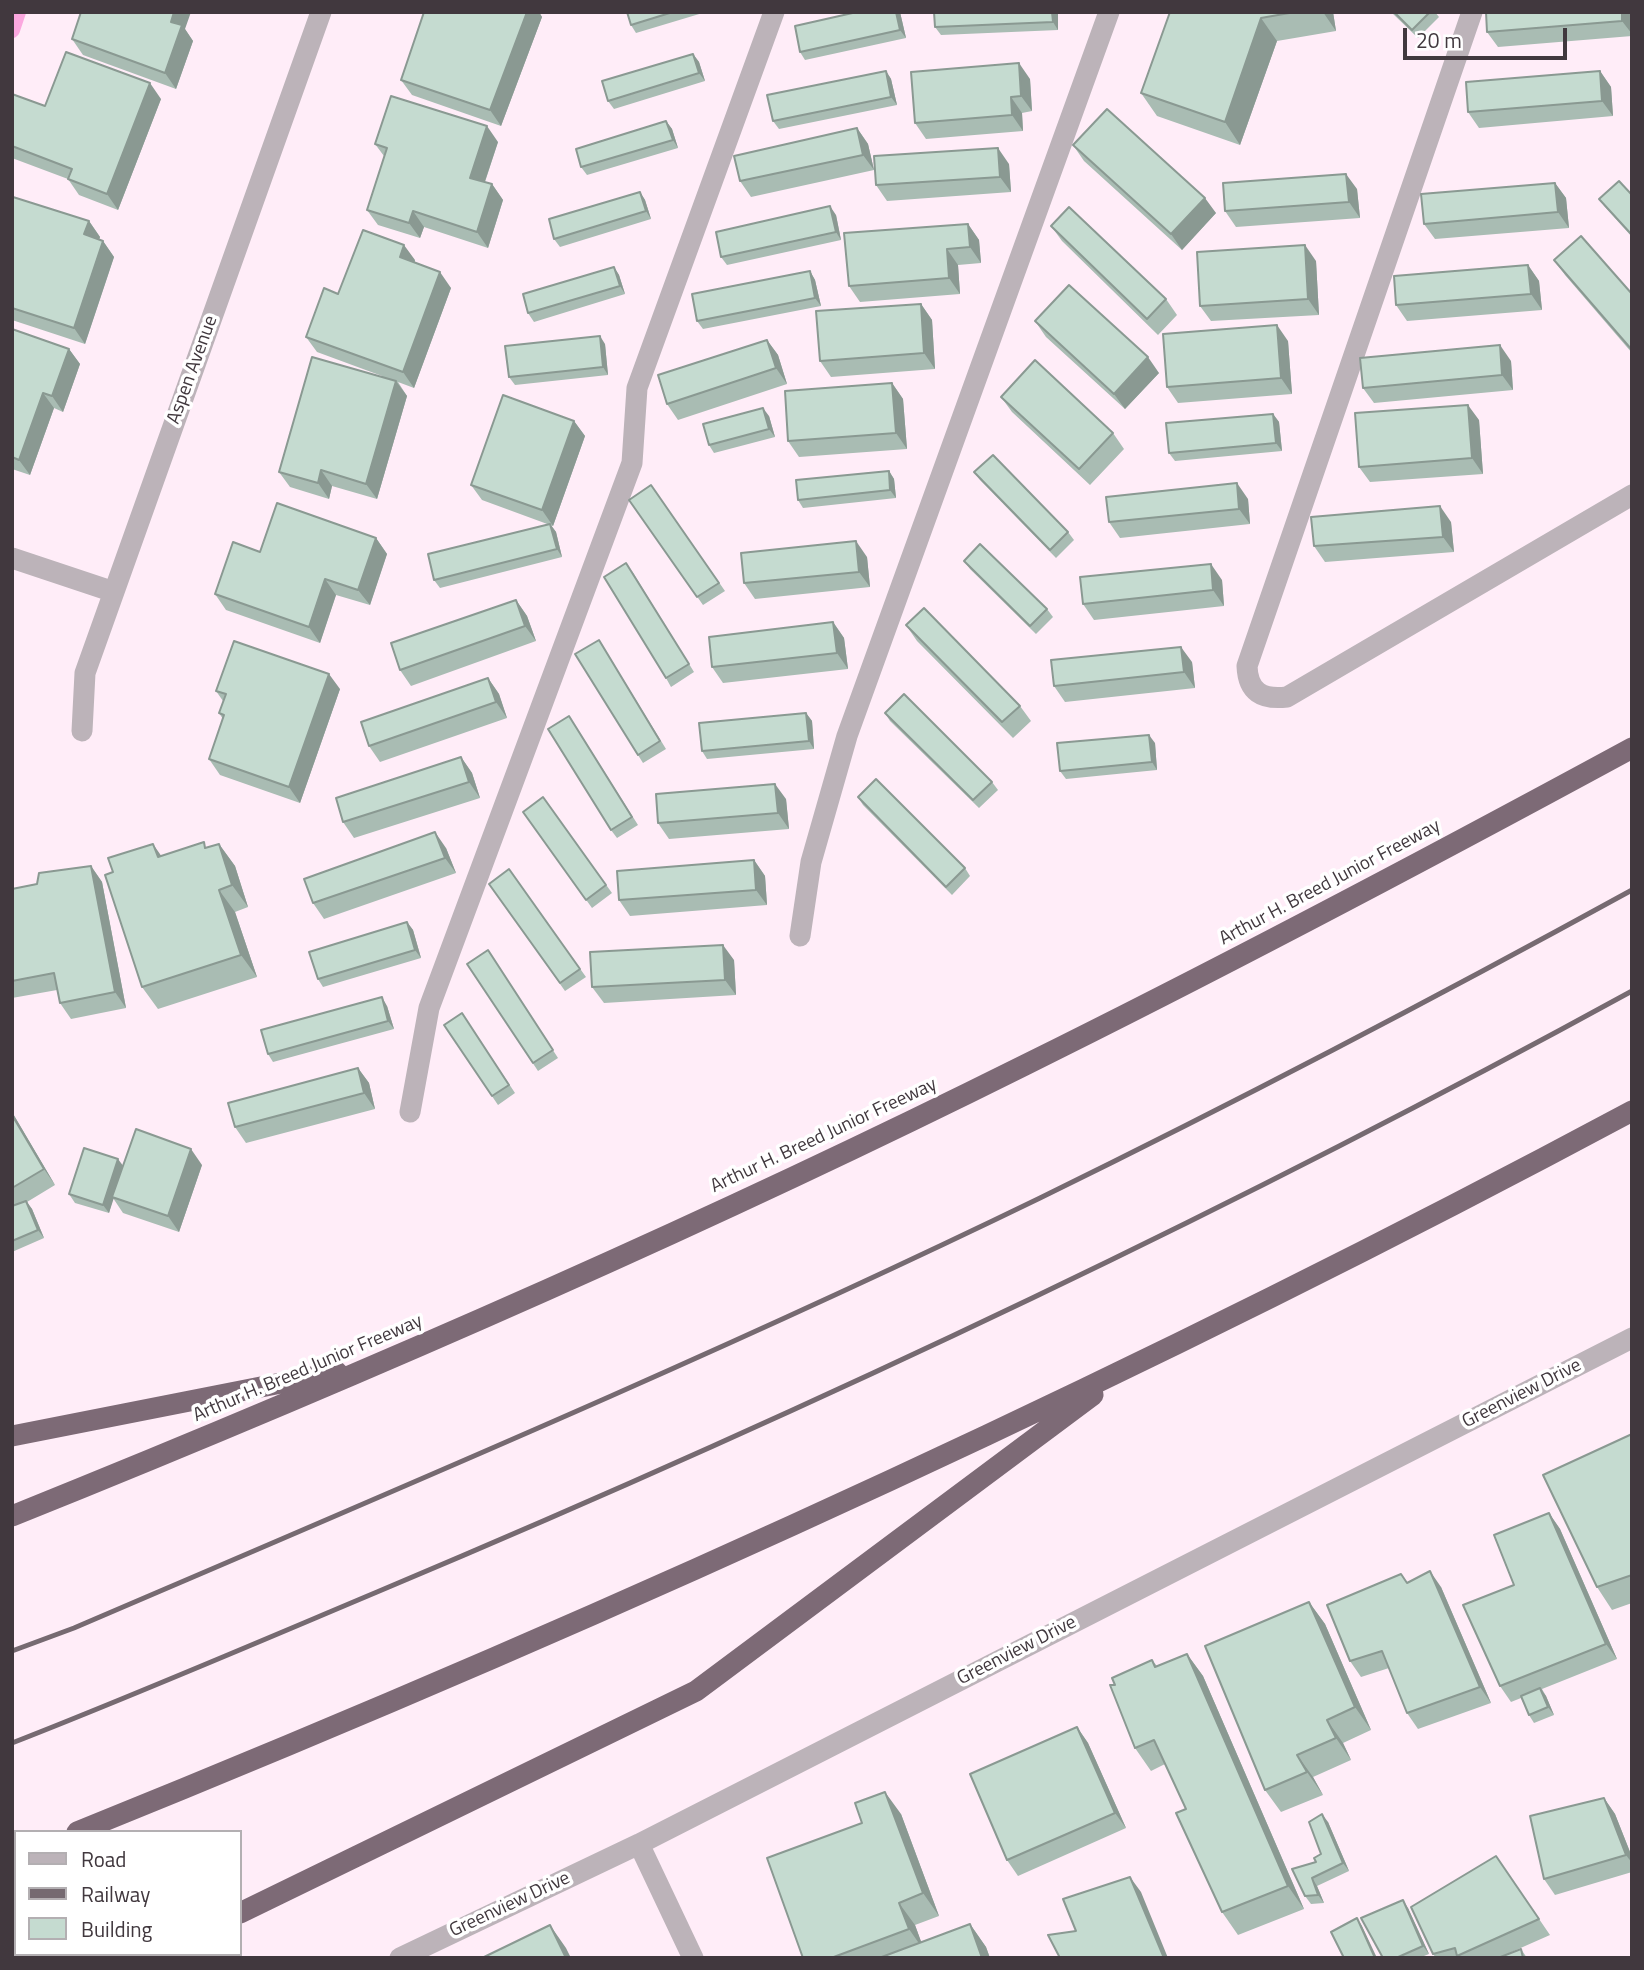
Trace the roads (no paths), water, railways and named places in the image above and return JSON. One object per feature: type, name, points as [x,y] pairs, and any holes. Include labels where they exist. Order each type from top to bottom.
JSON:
[{"type":"highway","name":"Arthur H. Breed Junior Freeway","points":[[12,1516],[381,1363],[746,1198],[1022,1067],[1232,961],[1632,748]]},
{"type":"highway","points":[[82,1830],[305,1739],[700,1569],[1131,1366],[1348,1259],[1632,1111]]},
{"type":"highway","points":[[12,1436],[381,1363]]},
{"type":"highway","points":[[242,1912],[696,1691],[1131,1366]]},
{"type":"street","name":"Aspen Avenue","points":[[82,731],[85,673],[321,12]]},
{"type":"street","points":[[410,1112],[429,1008],[632,463],[637,388],[774,12]]},
{"type":"street","points":[[800,936],[811,862],[847,736],[1109,12]]},
{"type":"street","points":[[1472,12],[1326,430],[1247,666],[1248,681],[1256,694],[1271,699],[1287,697],[1632,495]]},
{"type":"street","points":[[12,558],[114,592]]},
{"type":"street","name":"Greenview Drive","points":[[400,1958],[639,1844],[1632,1338]]},
{"type":"street","points":[[639,1844],[693,1958]]},
{"type":"waterway","points":[[12,30],[18,12]]},
{"type":"railway","points":[[12,1651],[74,1628],[438,1471],[801,1311],[921,1255],[1264,1086],[1632,890]]},
{"type":"railway","points":[[12,1743],[195,1669],[537,1524],[855,1382],[1169,1232],[1324,1154],[1632,991]]}]
